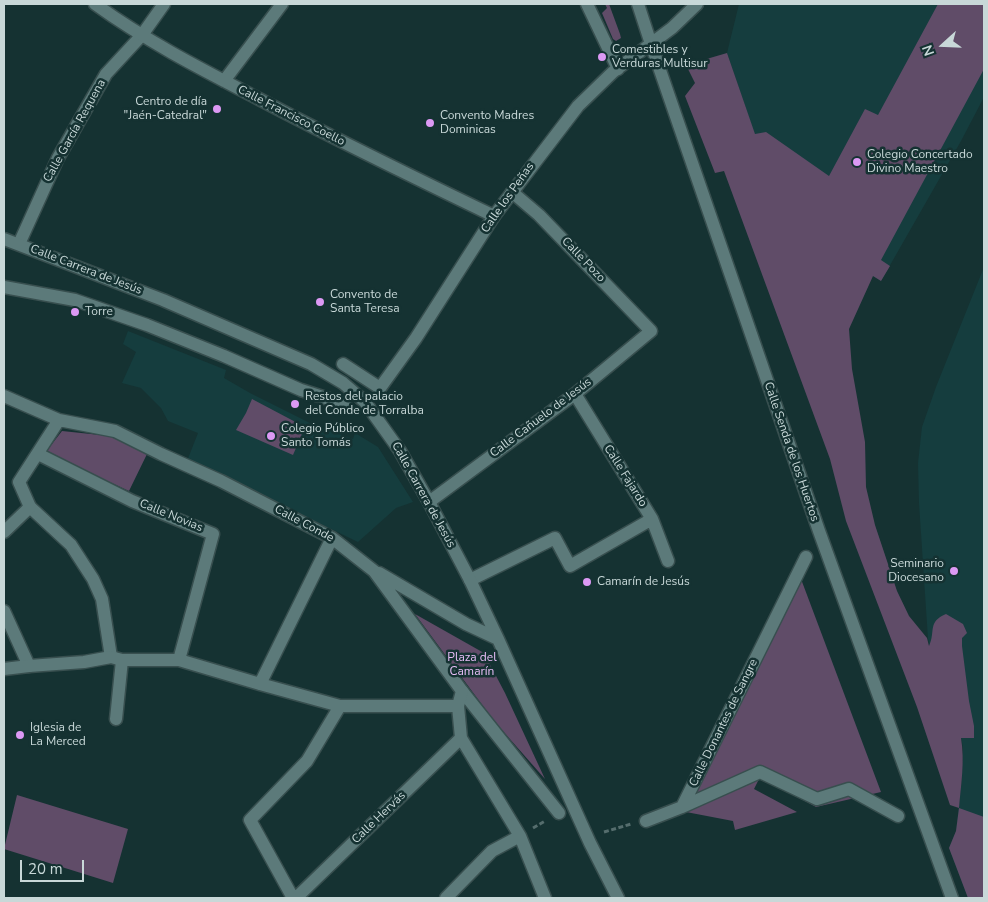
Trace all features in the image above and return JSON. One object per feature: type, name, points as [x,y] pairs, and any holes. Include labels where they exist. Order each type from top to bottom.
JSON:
[{"type":"street","name":"Calle Francisco Coello","points":[[94,4],[142,35],[224,81],[350,146],[494,216]]},
{"type":"street","name":"Calle García Requena","points":[[19,244],[58,158],[106,74],[142,35],[164,4]]},
{"type":"street","points":[[224,81],[282,4]]},
{"type":"street","points":[[587,4],[618,68]]},
{"type":"street","name":"Calle Senda de los Huertos","points":[[638,4],[819,531],[952,898]]},
{"type":"street","name":"Calle los Peñas","points":[[343,364],[380,388],[416,338],[494,216],[578,106],[618,68],[672,28],[697,4]]},
{"type":"street","name":"Calle Pozo","points":[[512,192],[538,215],[651,331]]},
{"type":"street","name":"Calle Carrera de Jesús","points":[[4,240],[19,244],[163,300],[311,364],[343,383],[365,402],[400,451],[470,580],[590,843],[618,898]]},
{"type":"street","points":[[4,287],[75,300],[147,325],[301,390],[335,401],[345,402]]},
{"type":"street","name":"Calle Cañuelo de Jesús","points":[[429,502],[575,394],[651,331]]},
{"type":"street","name":"Calle Fajardo","points":[[575,394],[652,519],[668,561]]},
{"type":"street","name":"Calle Conde","points":[[4,396],[59,420],[115,431],[220,481],[332,538],[374,570],[462,691],[559,813]]},
{"type":"street","points":[[59,420],[19,482],[30,507],[71,545],[93,579],[102,599],[117,659],[116,719]]},
{"type":"street","name":"Calle Novias","points":[[38,454],[132,501],[213,534],[179,660]]},
{"type":"street","points":[[4,532],[30,507]]},
{"type":"street","points":[[470,580],[555,538],[570,566],[652,519]]},
{"type":"street","points":[[260,684],[332,538]]},
{"type":"street","name":"Calle Donantes de Sangre","points":[[682,807],[806,557]]},
{"type":"street","points":[[374,570],[466,624],[498,639]]},
{"type":"street","points":[[4,611],[29,666]]},
{"type":"street","points":[[4,669],[117,659],[179,660],[340,706],[458,706]]},
{"type":"street","points":[[462,691],[458,706],[461,738],[520,836],[545,898]]},
{"type":"street","points":[[295,898],[250,820],[307,761],[340,706]]},
{"type":"street","name":"Calle Hervás","points":[[295,898],[461,738]]},
{"type":"street","points":[[646,821],[760,772],[818,799],[849,789],[898,816]]},
{"type":"street","points":[[446,898],[492,851],[520,836]]},
{"type":"path","points":[[520,836],[559,813]]},
{"type":"path","points":[[596,834],[646,821]]},
{"type":"shaded area","name":"Colegio Concertado Divino Maestro","points":[[739,4],[984,4],[984,97],[881,281],[787,224],[778,204],[727,53]]},
{"type":"shaded area","name":"Seminario Diocesano","points":[[984,267],[984,898],[968,898],[949,848],[956,831],[962,778],[963,748],[957,716],[933,661],[928,639],[918,463],[922,427]]},
{"type":"shaded area","name":"Colegio Público Santo Tomás","points":[[128,331],[226,370],[224,378],[312,424],[353,439],[355,433],[378,447],[413,502],[396,508],[358,542],[187,461],[198,433],[168,421],[161,408],[141,388],[122,383],[136,352],[123,344]]},
{"type":"green space","points":[[605,4],[609,4],[620,34],[621,38],[616,41],[613,39],[602,13],[607,8]]},
{"type":"green space","points":[[938,4],[984,4],[984,69],[881,260],[890,266],[881,281],[873,276],[849,329],[852,369],[865,442],[866,487],[875,525],[897,591],[909,616],[927,638],[929,646],[936,620],[946,614],[963,624],[967,633],[962,638],[962,646],[974,726],[974,738],[961,738],[963,764],[959,808],[950,805],[917,707],[846,521],[830,459],[724,171],[715,173],[685,96],[695,83],[686,65],[727,53],[755,134],[766,132],[829,176],[865,109],[878,115]]},
{"type":"green space","points":[[252,399],[305,427],[293,455],[236,430]]},
{"type":"green space","points":[[62,431],[110,436],[147,454],[129,491],[45,453]]},
{"type":"green space","points":[[801,579],[881,792],[816,807],[760,777],[754,789],[797,812],[735,830],[733,821],[686,812]]},
{"type":"green space","name":"Plaza del Camarín","points":[[415,614],[484,653],[545,779],[494,721]]},
{"type":"green space","points":[[17,795],[128,829],[113,883],[4,849]]},
{"type":"green space","points":[[959,808],[984,817],[984,898],[968,898],[949,848],[956,831]]},
{"type":"place","name":"Comestibles y Verduras Multisur","points":[[602,57]]},
{"type":"place","name":"Centro de día \"Jaén-Catedral\"","points":[[217,109]]},
{"type":"place","name":"Convento Madres Dominicas","points":[[430,123]]},
{"type":"place","name":"Colegio Concertado Divino Maestro","points":[[857,162]]},
{"type":"place","name":"Convento de Santa Teresa","points":[[320,302]]},
{"type":"place","name":"Torre","points":[[75,312]]},
{"type":"place","name":"Restos del palacio del Conde de Torralba","points":[[295,404]]},
{"type":"place","name":"Colegio Público Santo Tomás","points":[[271,436]]},
{"type":"place","name":"Seminario Diocesano","points":[[954,571]]},
{"type":"place","name":"Camarín de Jesús","points":[[587,582]]},
{"type":"place","name":"Iglesia de La Merced","points":[[20,735]]}]
